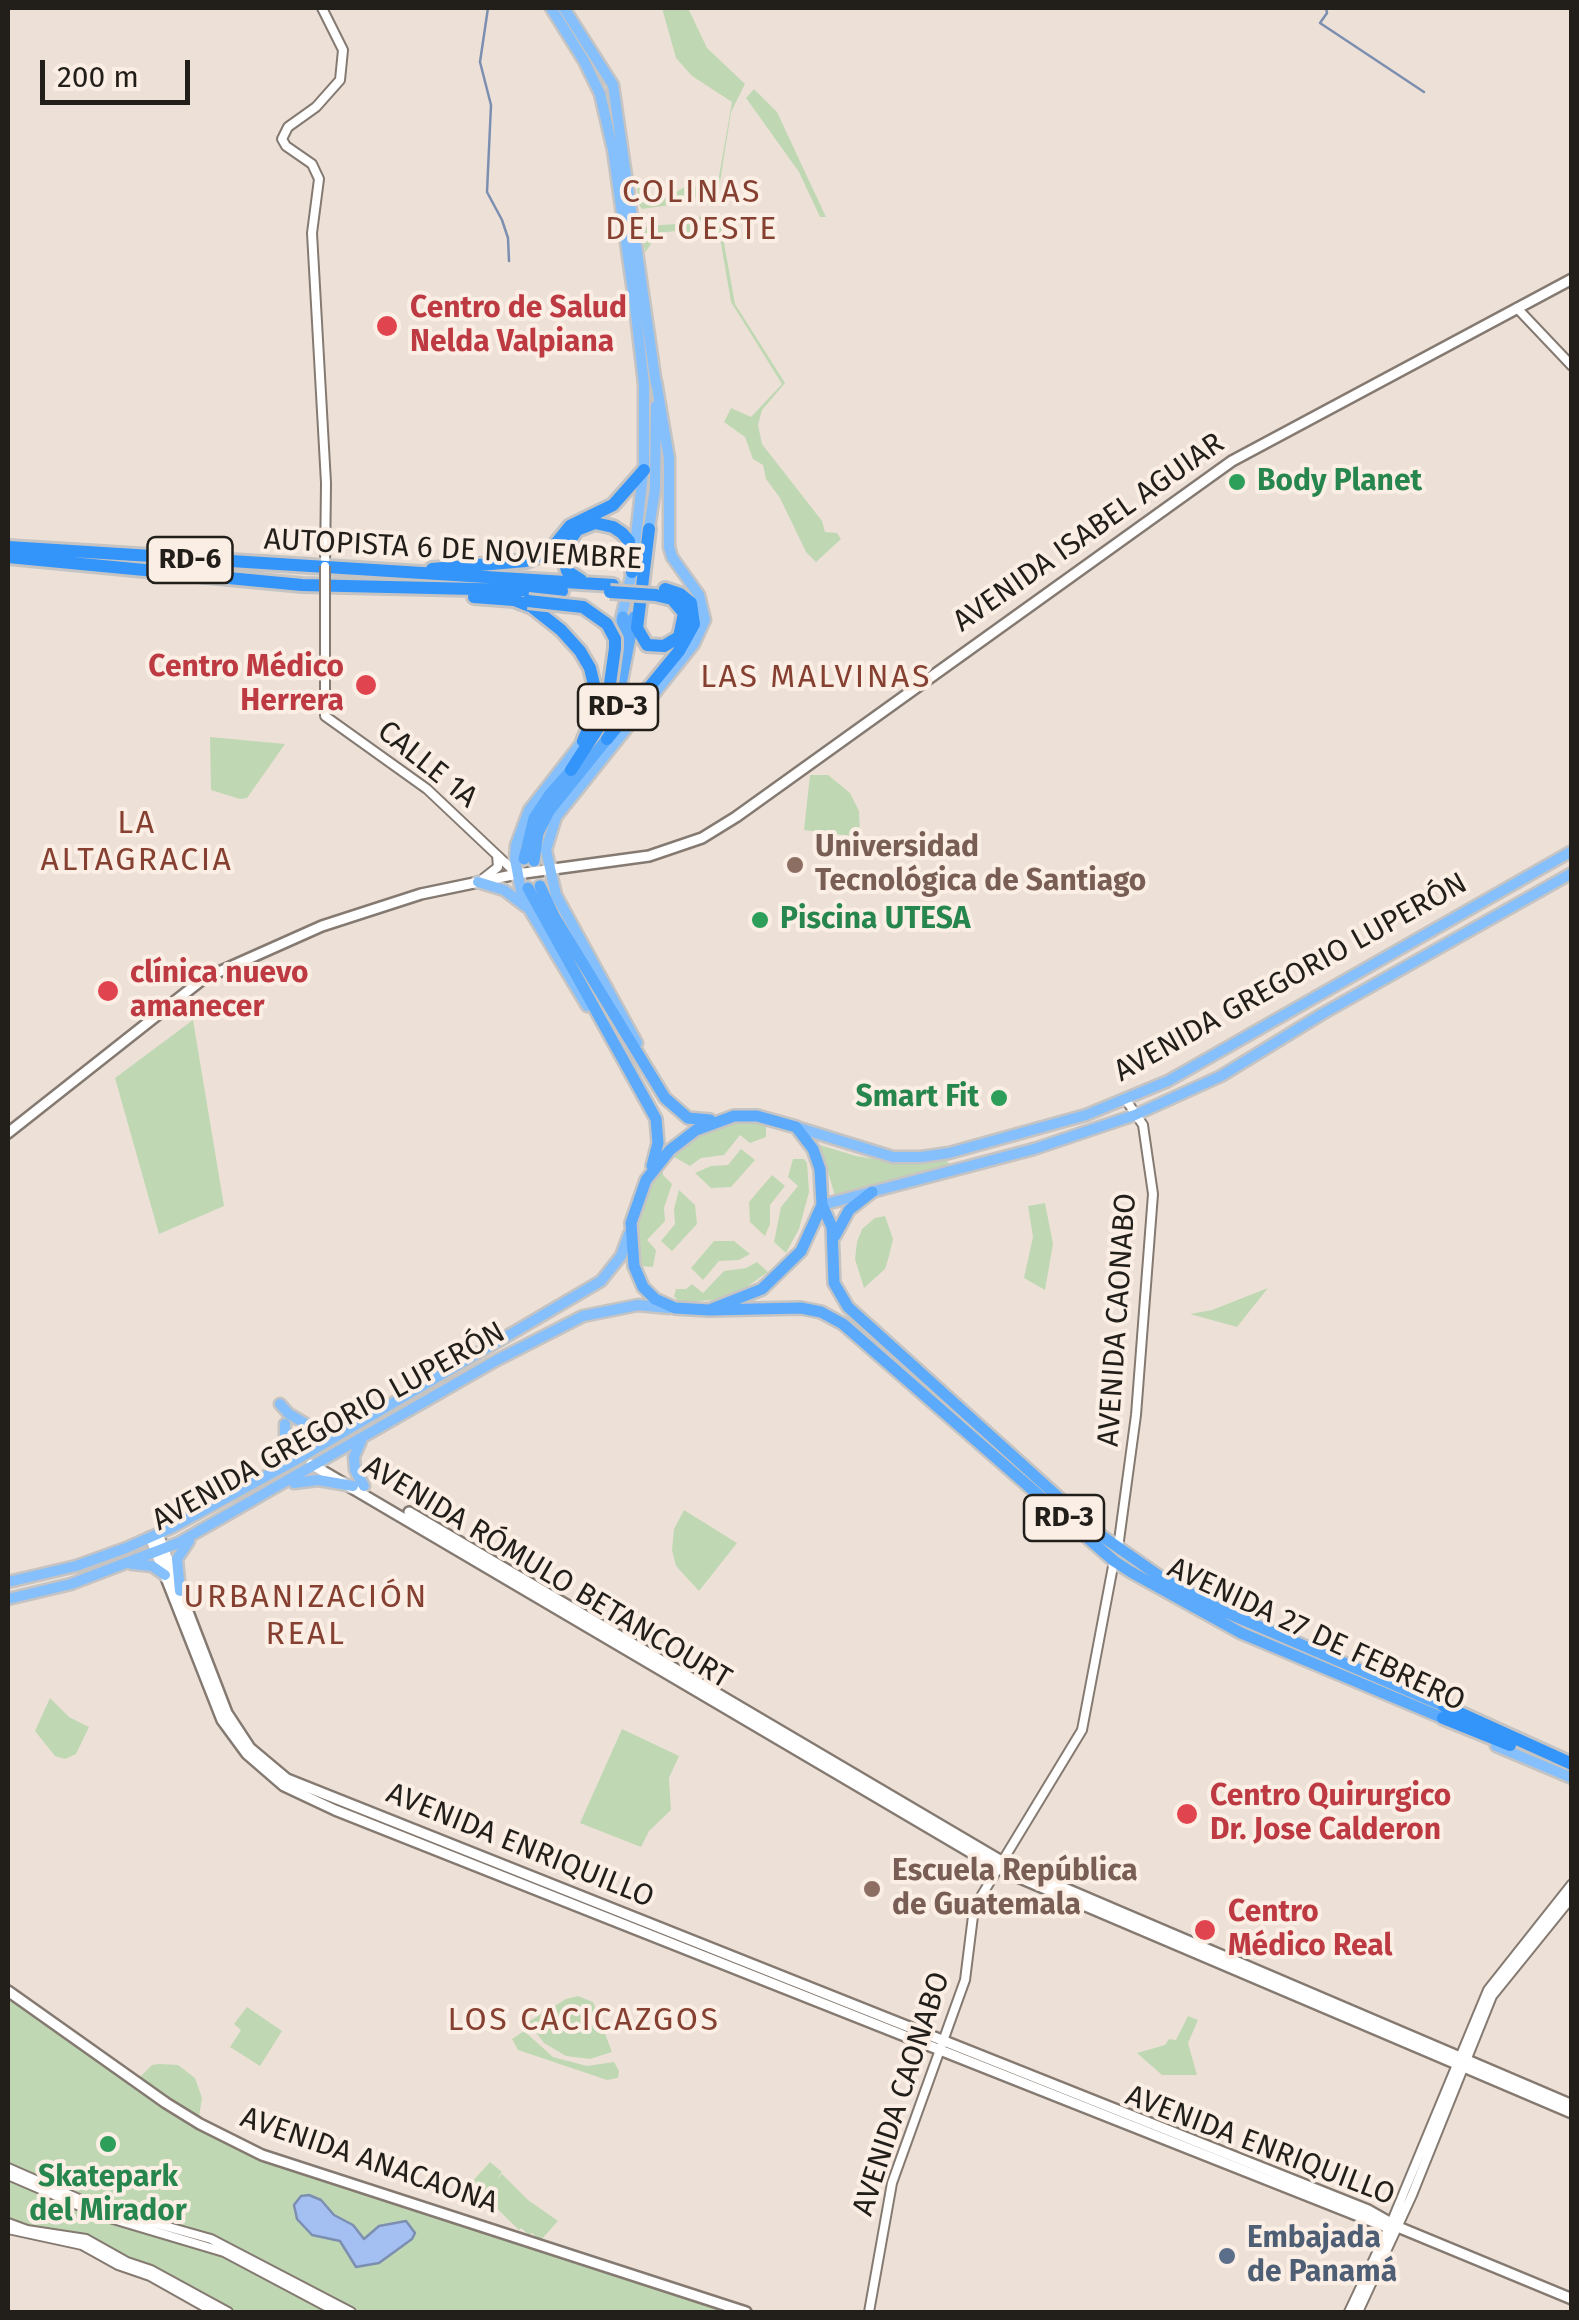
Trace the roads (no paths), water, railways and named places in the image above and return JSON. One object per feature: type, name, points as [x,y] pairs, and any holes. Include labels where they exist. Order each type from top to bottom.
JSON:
[{"type":"highway","points":[[372,572],[526,561],[549,552],[570,526],[613,505],[644,470]]},
{"type":"highway","points":[[593,584],[573,577],[562,563],[562,552],[570,536],[586,525],[603,524],[622,532],[628,541],[632,572]]},
{"type":"highway","points":[[649,529],[638,628],[647,645],[664,646],[678,637],[684,613],[672,599],[656,591]]},
{"type":"highway","name":"RD-3","points":[[623,617],[608,720],[596,742],[534,818],[529,860],[549,811],[607,739],[622,688],[649,529]]},
{"type":"highway","name":"AUTOPISTA 6 DE NOVIEMBRE","points":[[8,547],[593,584],[611,589]]},
{"type":"highway","name":"AUTOPISTA 6 DE NOVIEMBRE","points":[[8,557],[302,585],[656,591]]},
{"type":"highway","points":[[302,585],[521,600],[592,610],[607,624],[615,648],[602,722],[571,770]]},
{"type":"highway","points":[[607,739],[688,638],[695,616],[687,598],[672,590],[656,591]]},
{"type":"highway","points":[[521,600],[562,630],[590,668],[596,693],[584,741]]},
{"type":"highway","points":[[643,705],[662,672]]},
{"type":"highway","name":"RD-3","points":[[629,1234],[651,1170],[658,1125],[534,887],[665,1098]]},
{"type":"highway","points":[[665,1098],[688,1118],[757,1116],[796,1127]]},
{"type":"highway","name":"RD-3","points":[[651,1170],[678,1142],[714,1120]]},
{"type":"highway","name":"RD-3","points":[[674,1308],[709,1310],[762,1288],[801,1251],[822,1205],[820,1169],[813,1149],[796,1127]]},
{"type":"highway","points":[[830,1250],[849,1210],[872,1192]]},
{"type":"highway","name":"AVENIDA 27 DE FEBRERO","points":[[822,1205],[832,1226],[830,1250],[838,1294],[952,1412]]},
{"type":"highway","points":[[629,1234],[634,1266],[643,1287],[655,1299],[674,1308]]},
{"type":"highway","points":[[806,1309],[820,1307],[830,1300],[833,1279]]},
{"type":"highway","name":"AVENIDA 27 DE FEBRERO","points":[[709,1310],[780,1306],[806,1309],[836,1320],[952,1412],[1116,1555],[1223,1611],[1443,1712]]},
{"type":"highway","points":[[836,1320],[835,1313],[841,1309],[868,1328]]},
{"type":"highway","name":"RD-3","points":[[1443,1712],[1572,1761]]},
{"type":"highway","name":"RD-3","points":[[1443,1712],[1572,1775]]},
{"type":"main road","name":"RD-3","points":[[551,8],[594,80],[613,150],[644,384],[644,470],[632,572],[623,617],[607,660],[597,716],[584,741],[529,810],[516,845],[516,874],[529,909],[606,1036],[634,1074]]},
{"type":"main road","name":"RD-3","points":[[564,8],[613,85],[656,381],[656,450],[649,529]]},
{"type":"main road","name":"AVENIDA ISABEL AGUIAR","points":[[8,1134],[204,979],[336,922],[402,898],[516,874],[659,854],[714,832],[1232,461],[1572,279]]},
{"type":"main road","points":[[643,705],[694,644],[705,620],[699,594],[669,547],[669,458],[656,381]]},
{"type":"main road","name":"RD-3","points":[[643,705],[556,817],[546,843],[548,870],[564,912],[665,1098]]},
{"type":"main road","name":"AVENIDA GREGORIO LUPERÓN","points":[[796,1127],[893,1157],[949,1153],[1126,1100],[1168,1081],[1572,850]]},
{"type":"main road","name":"AVENIDA GREGORIO LUPERÓN","points":[[822,1205],[1020,1154],[1135,1115],[1220,1076],[1572,873]]},
{"type":"main road","points":[[478,882],[504,890],[529,909]]},
{"type":"main road","points":[[1014,1136],[1020,1154]]},
{"type":"main road","name":"AVENIDA GREGORIO LUPERÓN","points":[[8,1582],[61,1570],[154,1536],[268,1474],[601,1280],[622,1256],[629,1234]]},
{"type":"main road","name":"AVENIDA GREGORIO LUPERÓN","points":[[8,1598],[38,1593],[126,1565],[200,1532],[497,1360],[583,1316],[638,1305],[674,1308]]},
{"type":"main road","points":[[280,1404],[288,1414],[311,1427],[338,1434]]},
{"type":"main road","points":[[268,1474],[284,1448],[285,1424]]},
{"type":"main road","points":[[283,1485],[318,1480],[358,1486],[354,1458],[365,1435]]},
{"type":"main road","points":[[295,1478],[304,1466],[300,1456]]},
{"type":"main road","name":"AVENIDA RÓMULO BETANCOURT","points":[[300,1456],[358,1486],[1001,1865],[1572,2113]]},
{"type":"main road","points":[[180,1591],[176,1566],[179,1554],[200,1532]]},
{"type":"main road","name":"AVENIDA ENRIQUILLO","points":[[154,1536],[180,1591],[222,1720],[247,1754],[268,1774],[335,1810],[460,1853],[1572,2299]]},
{"type":"main road","name":"AVENIDA ENRIQUILLO","points":[[160,1551],[164,1575],[193,1638]]},
{"type":"main road","points":[[126,1565],[144,1564],[164,1575]]},
{"type":"main road","points":[[38,1593],[32,1588],[32,1581],[61,1570]]},
{"type":"main road","points":[[8,1598],[28,1591],[22,1580]]},
{"type":"main road","name":"AVENIDA ANACAONA","points":[[8,1990],[166,2103],[262,2154],[746,2312]]},
{"type":"main road","name":"AVENIDA RÓMULO BETANCOURT","points":[[1461,2062],[1572,2105]]},
{"type":"street","name":"CALLE 1A","points":[[322,8],[343,50],[340,80],[316,107],[288,127],[282,138],[286,146],[312,164],[319,179],[312,233],[326,483],[325,716],[428,789],[516,874]]},
{"type":"street","points":[[1518,308],[1572,366]]},
{"type":"street","points":[[478,882],[495,871],[497,855]]},
{"type":"street","name":"AVENIDA CAONABO","points":[[868,2312],[892,2182],[965,1980],[972,1914],[1082,1730],[1116,1555],[1136,1415],[1153,1194],[1144,1125],[1126,1100]]},
{"type":"street","points":[[1358,2312],[1488,1990],[1572,1884]]},
{"type":"street","points":[[1461,2062],[1492,1996],[1572,1897]]},
{"type":"street","points":[[8,2168],[120,2222],[224,2252],[337,2312]]},
{"type":"street","points":[[8,2175],[78,2203],[221,2244],[352,2312]]},
{"type":"street","points":[[1349,2312],[1393,2225]]},
{"type":"street","points":[[8,2226],[82,2245],[118,2265],[150,2276],[214,2312]]},
{"type":"street","points":[[8,2226],[86,2239],[228,2312]]},
{"type":"water","points":[[309,2195],[353,2225],[364,2239],[379,2226],[406,2221],[415,2233],[379,2263],[356,2267],[340,2241],[312,2235],[297,2219],[294,2205],[301,2196]]},
{"type":"waterway","points":[[488,8],[480,62],[491,105],[487,192],[508,238],[509,261]]},
{"type":"waterway","points":[[1326,8],[1320,23],[1424,92]]},
{"type":"place","name":"Centro de Salud Nelda Valpiana","points":[[387,326]]},
{"type":"place","name":"Body Planet","points":[[1237,482]]},
{"type":"place","name":"Centro Médico Herrera","points":[[366,685]]},
{"type":"place","name":"Universidad Tecnológica de Santiago","points":[[795,865]]},
{"type":"place","name":"Piscina UTESA","points":[[760,920]]},
{"type":"place","name":"clínica nuevo amanecer","points":[[108,991]]},
{"type":"place","name":"Smart Fit","points":[[999,1098]]},
{"type":"place","name":"Centro Quirurgico Dr. Jose Calderon","points":[[1187,1814]]},
{"type":"place","name":"Escuela República de Guatemala","points":[[872,1889]]},
{"type":"place","name":"Centro Médico Real","points":[[1205,1930]]},
{"type":"place","name":"Skatepark del Mirador","points":[[108,2144]]},
{"type":"place","name":"Embajada de Panamá","points":[[1227,2256]]},
{"type":"district","name":"COLINAS DEL OESTE","points":[[692,212]]},
{"type":"district","name":"LAS MALVINAS","points":[[816,678]]},
{"type":"district","name":"LA ALTAGRACIA","points":[[137,842]]},
{"type":"district","name":"URBANIZACIÓN REAL","points":[[306,1616]]},
{"type":"district","name":"LOS CACICAZGOS","points":[[584,2021]]}]
